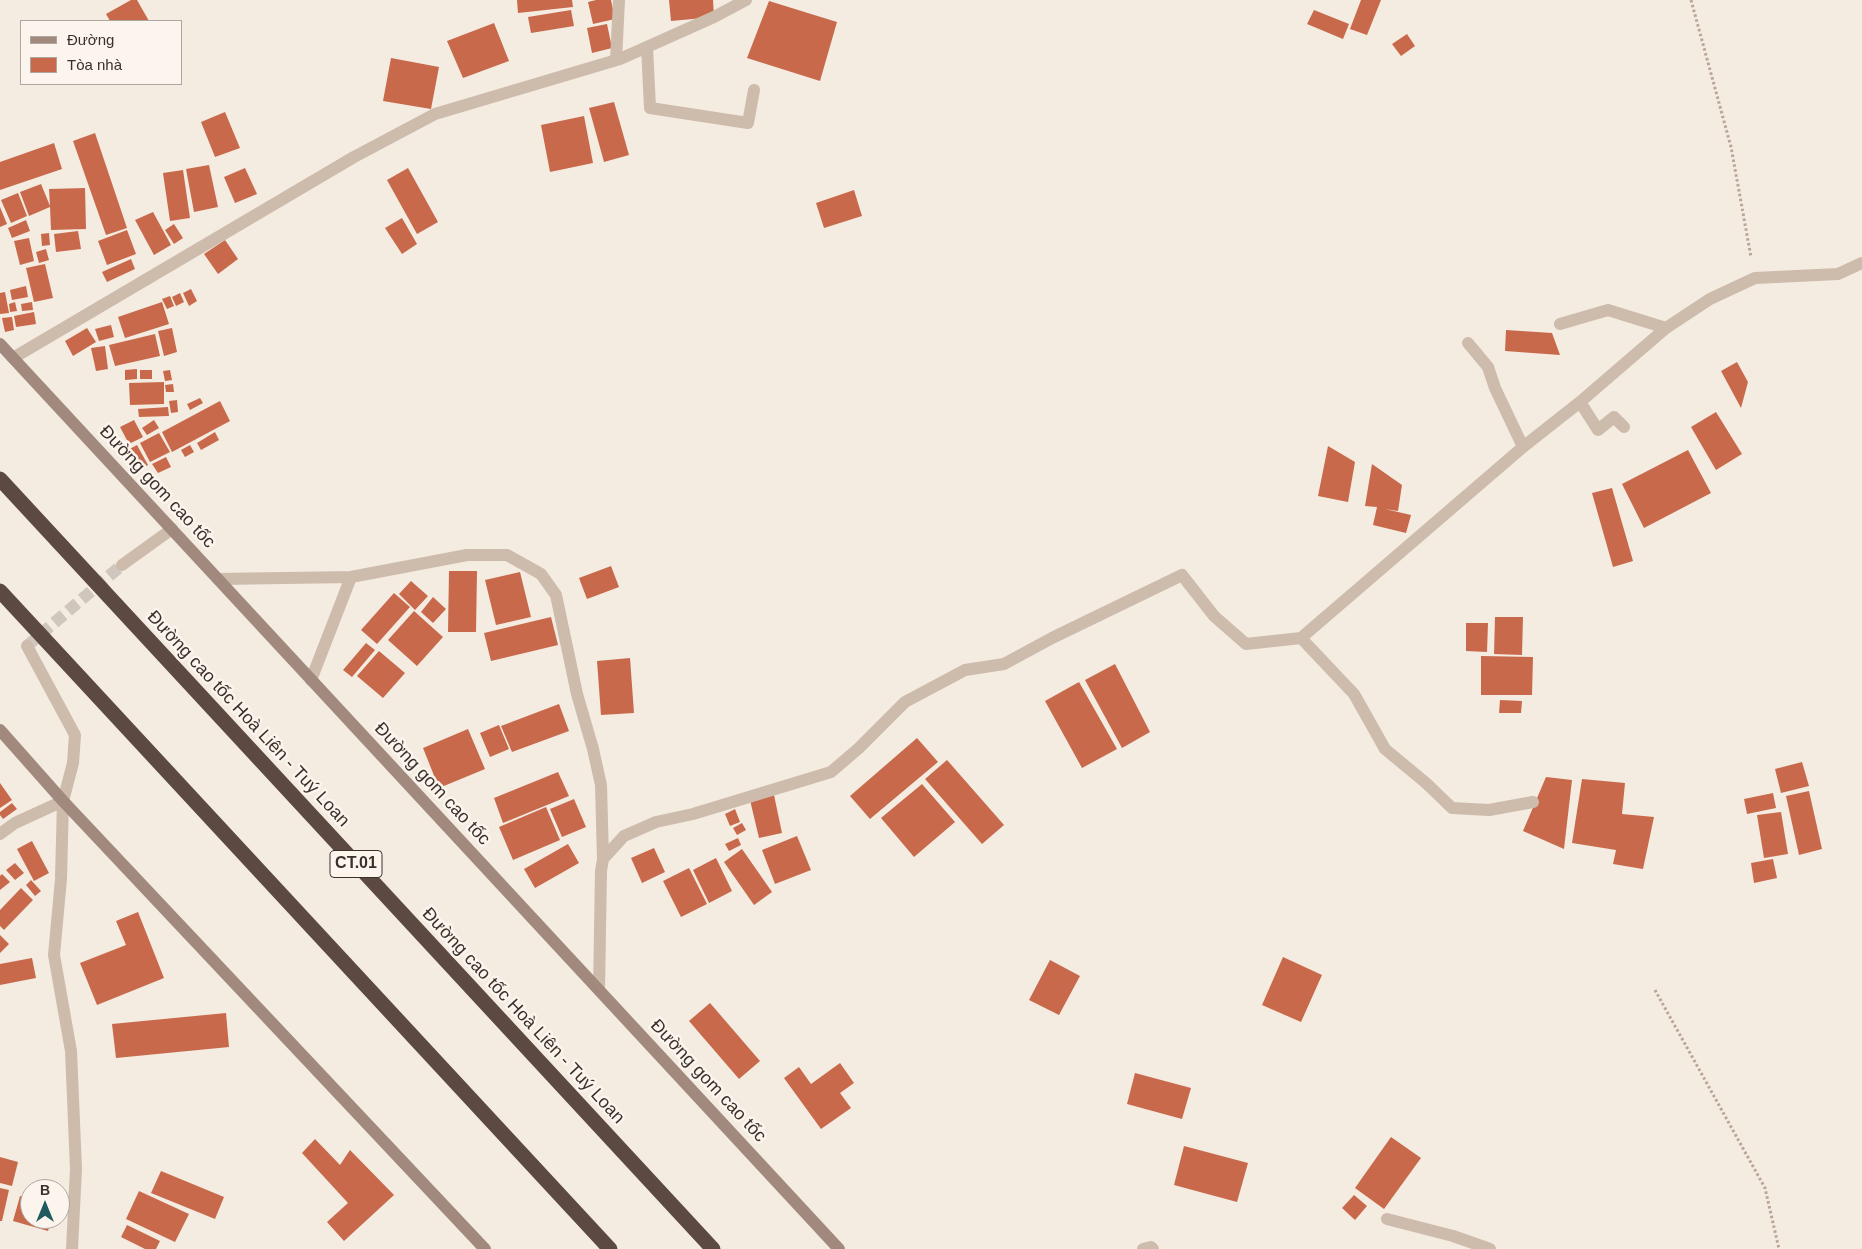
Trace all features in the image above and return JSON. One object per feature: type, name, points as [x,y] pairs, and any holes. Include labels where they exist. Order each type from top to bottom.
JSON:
[{"type":"highway","name":"Đường cao tốc Hoà Liên - Tuý Loan","points":[[0,479],[713,1249]]},
{"type":"highway","points":[[0,591],[610,1249]]},
{"type":"main road","name":"Đường gom cao tốc","points":[[0,344],[839,1249]]},
{"type":"main road","points":[[0,730],[63,801],[485,1249]]},
{"type":"street","points":[[616,60],[620,0]]},
{"type":"street","points":[[13,358],[354,157],[435,114],[616,60],[714,18],[746,0]]},
{"type":"street","points":[[647,47],[650,108],[748,123],[754,90]]},
{"type":"street","points":[[603,859],[624,836],[656,822],[693,814],[831,772],[860,748],[905,702],[965,670],[1004,664],[1052,638],[1182,575],[1214,616],[1246,644],[1301,638],[1523,447],[1580,402],[1666,328],[1710,299],[1755,278],[1838,274],[1862,264]]},
{"type":"street","points":[[1560,324],[1608,310],[1666,328]]},
{"type":"street","points":[[1468,343],[1488,367],[1495,388],[1523,447]]},
{"type":"street","points":[[1580,402],[1598,430],[1614,417],[1624,427]]},
{"type":"street","points":[[122,565],[172,529]]},
{"type":"street","points":[[218,579],[351,577],[467,555],[507,555],[541,574],[556,595],[577,694],[601,785],[603,859],[601,872],[599,990]]},
{"type":"street","points":[[311,680],[351,577]]},
{"type":"street","points":[[1301,638],[1354,694],[1385,749],[1426,783],[1452,808],[1489,810],[1533,802]]},
{"type":"street","points":[[27,646],[75,735],[73,763],[63,801],[62,879],[54,954],[71,1051],[76,1169],[72,1249]]},
{"type":"street","points":[[0,834],[15,823],[63,801]]},
{"type":"street","points":[[1387,1218],[1453,1236],[1490,1249]]},
{"type":"street","points":[[1143,1249],[1151,1247],[1154,1249]]},
{"type":"path","points":[[1691,0],[1731,147],[1755,278]]},
{"type":"path","points":[[1655,990],[1765,1188],[1779,1249]]},
{"type":"building","points":[[131,0],[137,0],[148,20],[109,20],[106,14]]},
{"type":"building","points":[[517,0],[572,0],[573,7],[518,13]]},
{"type":"building","points":[[611,0],[615,19],[593,24],[588,2]]},
{"type":"building","points":[[669,0],[713,0],[714,17],[671,21]]},
{"type":"building","points":[[1361,0],[1381,0],[1367,35],[1350,29]]},
{"type":"building","points":[[769,1],[837,22],[820,81],[747,58]]},
{"type":"building","points":[[571,10],[574,26],[531,33],[528,17]]},
{"type":"building","points":[[1314,10],[1349,24],[1343,39],[1307,24]]},
{"type":"building","points":[[494,23],[509,61],[463,78],[447,41]]},
{"type":"building","points":[[607,24],[612,48],[592,53],[587,28]]},
{"type":"building","points":[[1407,34],[1415,46],[1401,56],[1392,44]]},
{"type":"building","points":[[391,58],[439,67],[431,109],[383,101]]},
{"type":"building","points":[[614,102],[629,155],[604,162],[589,108]]},
{"type":"building","points":[[225,112],[240,148],[215,157],[201,122]]},
{"type":"building","points":[[584,116],[593,163],[550,172],[541,125]]},
{"type":"building","points":[[95,133],[127,228],[106,235],[73,141]]},
{"type":"building","points":[[54,143],[62,169],[0,190],[0,162]]},
{"type":"building","points":[[209,165],[218,207],[194,212],[186,169]]},
{"type":"building","points":[[245,168],[257,194],[235,203],[224,177]]},
{"type":"building","points":[[408,168],[438,222],[417,234],[387,180]]},
{"type":"building","points":[[183,170],[190,218],[170,221],[163,173]]},
{"type":"building","points":[[41,184],[50,206],[49,189],[85,188],[86,229],[51,230],[50,207],[29,216],[20,192]]},
{"type":"building","points":[[854,190],[862,216],[824,228],[816,203]]},
{"type":"building","points":[[18,193],[27,216],[11,223],[1,200]]},
{"type":"building","points":[[0,207],[7,224],[0,227]]},
{"type":"building","points":[[153,212],[171,245],[154,255],[135,220]]},
{"type":"building","points":[[402,218],[417,244],[402,254],[385,228]]},
{"type":"building","points":[[26,220],[30,231],[12,238],[8,228]]},
{"type":"building","points":[[174,224],[183,238],[174,244],[165,230]]},
{"type":"building","points":[[127,230],[136,254],[107,265],[98,241]]},
{"type":"building","points":[[78,231],[81,249],[56,252],[54,234]]},
{"type":"building","points":[[49,233],[50,245],[42,246],[41,234]]},
{"type":"building","points":[[29,238],[34,261],[20,265],[14,241]]},
{"type":"building","points":[[225,240],[238,259],[218,274],[204,254]]},
{"type":"building","points":[[46,249],[49,260],[39,263],[36,252]]},
{"type":"building","points":[[131,259],[135,269],[107,282],[102,272]]},
{"type":"building","points":[[45,264],[53,298],[34,302],[26,268]]},
{"type":"building","points":[[26,286],[28,297],[12,300],[10,290]]},
{"type":"building","points":[[191,289],[197,301],[189,306],[183,293]]},
{"type":"building","points":[[5,292],[9,313],[0,314],[0,293]]},
{"type":"building","points":[[180,293],[184,302],[176,306],[172,297]]},
{"type":"building","points":[[170,296],[174,306],[167,309],[162,299]]},
{"type":"building","points":[[15,302],[17,311],[10,312],[9,304]]},
{"type":"building","points":[[32,302],[33,310],[22,311],[21,304]]},
{"type":"building","points":[[162,302],[169,324],[125,338],[118,317]]},
{"type":"building","points":[[34,312],[36,324],[16,327],[14,316]]},
{"type":"building","points":[[12,317],[14,330],[5,332],[2,318]]},
{"type":"building","points":[[111,325],[114,337],[99,341],[95,329]]},
{"type":"building","points":[[87,328],[96,342],[73,356],[65,341]]},
{"type":"building","points":[[172,328],[177,352],[164,356],[158,331]]},
{"type":"building","points":[[1506,330],[1552,333],[1560,355],[1505,351]]},
{"type":"building","points":[[155,334],[160,356],[115,366],[109,345]]},
{"type":"building","points":[[105,346],[108,369],[96,371],[91,348]]},
{"type":"building","points":[[1737,362],[1748,382],[1741,408],[1721,371]]},
{"type":"building","points":[[137,369],[137,379],[125,380],[125,370]]},
{"type":"building","points":[[140,370],[152,370],[152,379],[140,379]]},
{"type":"building","points":[[170,370],[172,380],[165,381],[163,371]]},
{"type":"building","points":[[164,382],[164,404],[130,405],[129,383]]},
{"type":"building","points":[[173,384],[174,392],[166,392],[165,385]]},
{"type":"building","points":[[200,398],[203,403],[190,410],[187,404]]},
{"type":"building","points":[[177,400],[178,412],[171,413],[169,401]]},
{"type":"building","points":[[220,401],[230,421],[172,452],[162,432]]},
{"type":"building","points":[[168,407],[169,416],[139,417],[138,409]]},
{"type":"building","points":[[1716,412],[1742,454],[1716,470],[1691,427]]},
{"type":"building","points":[[134,420],[143,437],[129,444],[120,427]]},
{"type":"building","points":[[154,420],[159,428],[147,435],[142,428]]},
{"type":"building","points":[[215,432],[219,440],[201,450],[197,443]]},
{"type":"building","points":[[159,433],[170,452],[150,462],[140,443]]},
{"type":"building","points":[[137,445],[148,465],[133,473],[122,453]]},
{"type":"building","points":[[190,445],[194,452],[185,457],[181,450]]},
{"type":"building","points":[[1328,446],[1355,462],[1348,502],[1318,496]]},
{"type":"building","points":[[1688,450],[1711,493],[1644,528],[1622,484]]},
{"type":"building","points":[[166,457],[171,467],[158,473],[152,464]]},
{"type":"building","points":[[1372,464],[1402,485],[1398,511],[1385,509],[1411,515],[1406,533],[1373,525],[1377,507],[1365,506]]},
{"type":"building","points":[[1612,488],[1633,561],[1613,567],[1592,493]]},
{"type":"building","points":[[611,566],[619,587],[587,599],[579,578]]},
{"type":"building","points":[[449,571],[477,571],[476,632],[448,632]]},
{"type":"building","points":[[520,572],[531,617],[496,625],[485,580]]},
{"type":"building","points":[[411,581],[428,596],[415,610],[399,594]]},
{"type":"building","points":[[394,593],[410,607],[377,644],[361,630]]},
{"type":"building","points":[[433,597],[446,609],[433,623],[421,612]]},
{"type":"building","points":[[414,611],[443,637],[417,666],[388,640]]},
{"type":"building","points":[[551,617],[558,645],[491,661],[484,633]]},
{"type":"building","points":[[1495,617],[1523,617],[1522,655],[1494,654]]},
{"type":"building","points":[[1466,623],[1488,623],[1487,652],[1466,651]]},
{"type":"building","points":[[366,643],[375,650],[352,677],[343,670]]},
{"type":"building","points":[[379,651],[405,673],[383,698],[357,676]]},
{"type":"building","points":[[1481,656],[1533,657],[1532,695],[1481,695]]},
{"type":"building","points":[[630,658],[634,713],[601,715],[597,661]]},
{"type":"building","points":[[1115,664],[1150,732],[1122,748],[1085,680]]},
{"type":"building","points":[[1079,682],[1117,749],[1082,768],[1045,701]]},
{"type":"building","points":[[1500,700],[1522,701],[1521,713],[1499,713]]},
{"type":"building","points":[[559,704],[569,731],[512,752],[501,726]]},
{"type":"building","points":[[499,725],[509,749],[490,757],[480,733]]},
{"type":"building","points":[[468,729],[485,769],[439,788],[423,748]]},
{"type":"building","points":[[917,738],[938,762],[870,819],[850,796]]},
{"type":"building","points":[[947,760],[1004,825],[982,844],[925,779]]},
{"type":"building","points":[[1802,762],[1809,786],[1781,793],[1775,769]]},
{"type":"building","points":[[558,772],[569,796],[503,823],[494,798]]},
{"type":"building","points":[[1546,777],[1572,780],[1564,849],[1523,831]]},
{"type":"building","points":[[1582,779],[1625,783],[1622,814],[1654,817],[1643,869],[1613,864],[1616,850],[1572,843]]},
{"type":"building","points":[[0,783],[12,800],[0,808]]},
{"type":"building","points":[[922,784],[955,822],[914,857],[881,818]]},
{"type":"building","points":[[1809,791],[1822,849],[1799,855],[1786,796]]},
{"type":"building","points":[[1773,793],[1776,808],[1747,814],[1744,799]]},
{"type":"building","points":[[774,795],[782,833],[759,838],[750,800]]},
{"type":"building","points":[[574,799],[586,827],[562,837],[550,809]]},
{"type":"building","points":[[12,803],[17,809],[3,819],[0,812]]},
{"type":"building","points":[[546,807],[560,840],[513,860],[499,827]]},
{"type":"building","points":[[735,809],[740,822],[730,826],[725,814]]},
{"type":"building","points":[[1781,812],[1788,854],[1764,858],[1757,815]]},
{"type":"building","points":[[742,823],[746,830],[737,835],[733,828]]},
{"type":"building","points":[[797,836],[811,870],[775,884],[762,850]]},
{"type":"building","points":[[738,838],[741,845],[729,851],[725,844]]},
{"type":"building","points":[[32,841],[49,873],[34,881],[17,849]]},
{"type":"building","points":[[568,844],[579,863],[535,888],[524,869]]},
{"type":"building","points":[[654,848],[665,872],[642,883],[631,858]]},
{"type":"building","points":[[742,849],[772,892],[754,905],[724,862]]},
{"type":"building","points":[[716,858],[732,891],[709,903],[693,870]]},
{"type":"building","points":[[1773,859],[1777,878],[1754,883],[1751,863]]},
{"type":"building","points":[[15,863],[24,873],[15,880],[6,870]]},
{"type":"building","points":[[689,868],[707,904],[681,917],[663,881]]},
{"type":"building","points":[[2,874],[10,882],[0,890],[0,876]]},
{"type":"building","points":[[31,880],[41,891],[35,896],[26,885]]},
{"type":"building","points":[[21,888],[33,900],[4,930],[0,926],[0,910]]},
{"type":"building","points":[[138,912],[164,978],[97,1005],[80,963],[126,945],[116,921]]},
{"type":"building","points":[[0,935],[9,944],[0,953]]},
{"type":"building","points":[[1283,957],[1322,975],[1301,1022],[1262,1005]]},
{"type":"building","points":[[32,958],[36,978],[0,985],[0,964]]},
{"type":"building","points":[[1050,960],[1080,976],[1059,1015],[1029,1000]]},
{"type":"building","points":[[710,1003],[760,1061],[739,1079],[689,1021]]},
{"type":"building","points":[[226,1013],[229,1047],[116,1058],[112,1024]]},
{"type":"building","points":[[840,1063],[854,1083],[840,1093],[851,1108],[821,1129],[784,1078],[799,1067],[811,1084]]},
{"type":"building","points":[[1135,1073],[1191,1088],[1182,1119],[1127,1104]]},
{"type":"building","points":[[1391,1137],[1421,1158],[1384,1209],[1355,1188]]},
{"type":"building","points":[[315,1139],[340,1165],[350,1150],[394,1195],[344,1241],[327,1222],[348,1203],[302,1153]]},
{"type":"building","points":[[1184,1146],[1248,1163],[1237,1202],[1174,1185]]},
{"type":"building","points":[[0,1157],[18,1162],[12,1186],[0,1183]]},
{"type":"building","points":[[161,1171],[224,1197],[215,1219],[151,1193]]},
{"type":"building","points":[[0,1188],[9,1190],[2,1221],[0,1221]]},
{"type":"building","points":[[139,1191],[189,1214],[175,1242],[126,1219]]},
{"type":"building","points":[[1354,1195],[1367,1206],[1355,1220],[1342,1208]]},
{"type":"building","points":[[20,1196],[20,1223],[13,1221]]},
{"type":"building","points":[[127,1225],[160,1241],[156,1249],[145,1249],[121,1237]]},
{"type":"tunnel","points":[[27,646],[122,565]]}]
